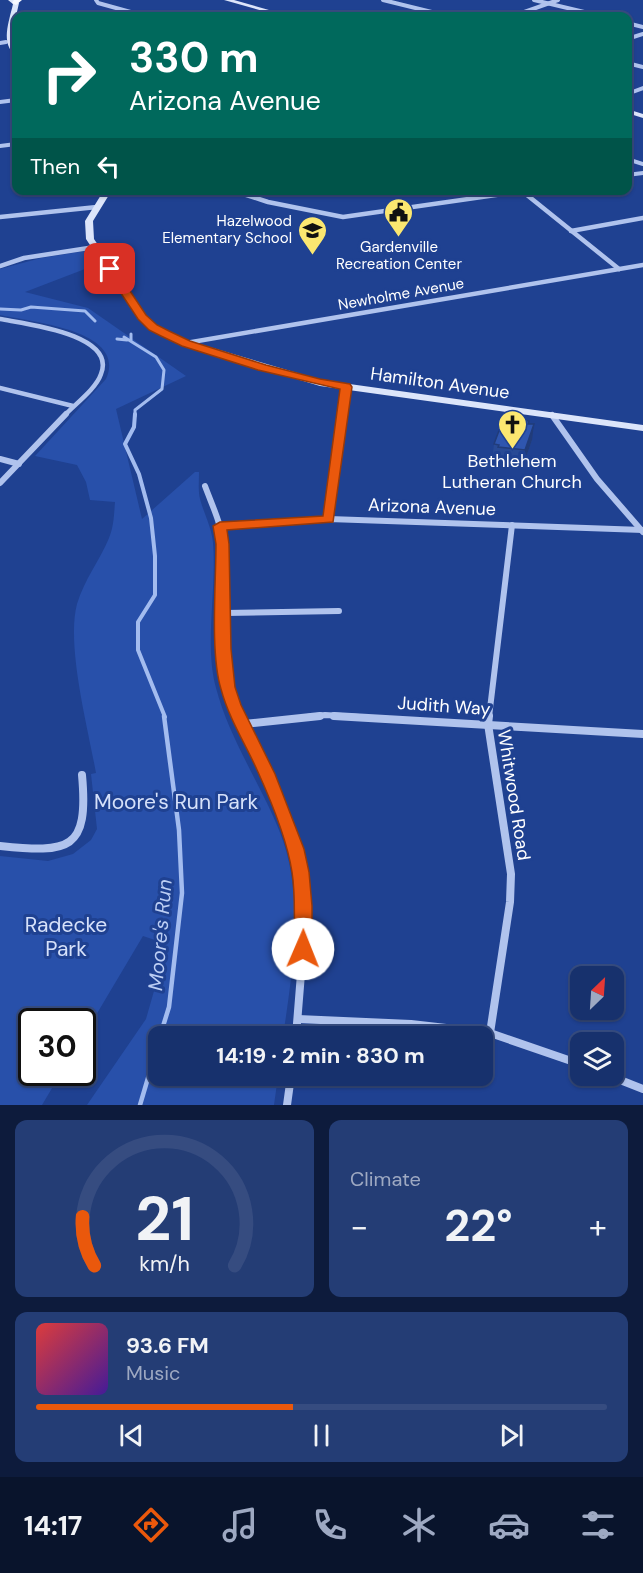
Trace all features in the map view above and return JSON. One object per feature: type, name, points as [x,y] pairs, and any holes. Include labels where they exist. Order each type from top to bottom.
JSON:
[{"type":"street","points":[[96,0],[98,3],[131,12]]},
{"type":"street","points":[[227,0],[272,12]]},
{"type":"street","points":[[383,0],[432,12]]},
{"type":"street","points":[[534,0],[584,12]]},
{"type":"street","points":[[523,12],[558,0]]},
{"type":"street","points":[[3,42],[4,30],[12,17]]},
{"type":"street","name":"Hamilton Avenue","points":[[105,195],[88,225],[90,239],[147,323],[186,343],[293,376],[346,387],[643,428]]},
{"type":"street","points":[[242,195],[324,215],[343,217],[494,195]]},
{"type":"street","points":[[527,195],[619,269]]},
{"type":"street","points":[[0,215],[10,216],[97,207]]},
{"type":"street","points":[[571,231],[643,218]]},
{"type":"street","points":[[0,266],[24,258],[95,247]]},
{"type":"street","name":"Newholme Avenue","points":[[186,343],[643,265]]},
{"type":"street","points":[[0,319],[74,336],[96,347],[101,354],[103,364],[102,374],[0,483]]},
{"type":"street","points":[[329,519],[346,387]]},
{"type":"street","points":[[0,388],[73,406]]},
{"type":"street","points":[[552,415],[597,479],[642,531]]},
{"type":"street","points":[[0,459],[18,464]]},
{"type":"street","points":[[205,486],[220,526],[223,544],[224,649],[227,687],[284,815],[301,872],[303,949],[297,1026]]},
{"type":"street","name":"Arizona Avenue","points":[[220,526],[329,519],[642,531]]},
{"type":"street","name":"Whitwood Road","points":[[491,1026],[508,912],[511,874],[488,724],[512,525]]},
{"type":"street","points":[[225,613],[339,611]]},
{"type":"street","name":"Judith Way","points":[[244,724],[321,715],[643,734]]},
{"type":"street","points":[[0,846],[32,850],[52,849],[65,846],[75,839],[85,820],[86,800],[82,775]]},
{"type":"street","points":[[298,1019],[429,1026]]},
{"type":"street","points":[[493,1034],[570,1061]]},
{"type":"street","points":[[624,1082],[643,1089]]},
{"type":"street","points":[[287,1105],[290,1086]]},
{"type":"green space","name":"Moore's Run Park","points":[[85,251],[89,252],[98,264],[25,292],[88,308],[186,376],[116,409],[142,519],[195,472],[199,472],[199,496],[213,543],[211,654],[216,688],[229,725],[279,830],[292,879],[293,958],[284,1026],[148,1026],[148,1086],[277,1086],[274,1105],[87,1105],[146,1019],[160,970],[161,942],[143,936],[96,1015],[96,1008],[18,1008],[18,1086],[53,1086],[42,1105],[0,1105],[0,856],[48,861],[73,854],[91,840],[97,829],[91,774],[96,773],[79,687],[74,621],[80,595],[111,534],[115,502],[90,500],[86,482],[77,465],[35,456],[106,379],[109,362],[103,349],[90,339],[73,331],[0,315],[0,269],[41,258]]},
{"type":"building","points":[[509,418],[534,424],[525,450],[498,447],[499,445],[494,444],[503,420],[508,421]]},
{"type":"waterway","points":[[0,309],[21,310],[31,307],[85,311],[95,321]]},
{"type":"waterway","name":"Moore's Run","points":[[131,334],[131,340]]},
{"type":"waterway","name":"Moore's Run","points":[[124,337],[156,357],[164,370],[162,389],[135,410],[135,414]]},
{"type":"waterway","name":"Moore's Run","points":[[117,339],[127,340]]},
{"type":"waterway","name":"Moore's Run","points":[[135,414],[134,427],[125,444],[139,474],[151,518],[155,556],[155,595],[138,622],[138,650],[165,717]]},
{"type":"waterway","name":"Moore's Run","points":[[163,1026],[169,1007],[182,893],[179,830],[164,716]]},
{"type":"waterway","name":"Moore's Run","points":[[140,1105],[148,1078]]},
{"type":"place","name":"Gardenville Recreation Center","points":[[399,238]]},
{"type":"place","name":"Hazelwood Elementary School","points":[[313,256]]},
{"type":"place","name":"Bethlehem Lutheran Church","points":[[512,450]]},
{"type":"route","points":[[110,269],[147,323],[165,334],[262,367],[320,383],[346,387],[329,519],[220,526],[223,544],[224,649],[227,687],[233,705],[267,774],[296,849],[301,872],[303,949]]},
{"type":"park label","name":"Radecke Park","points":[[66,937]]}]
